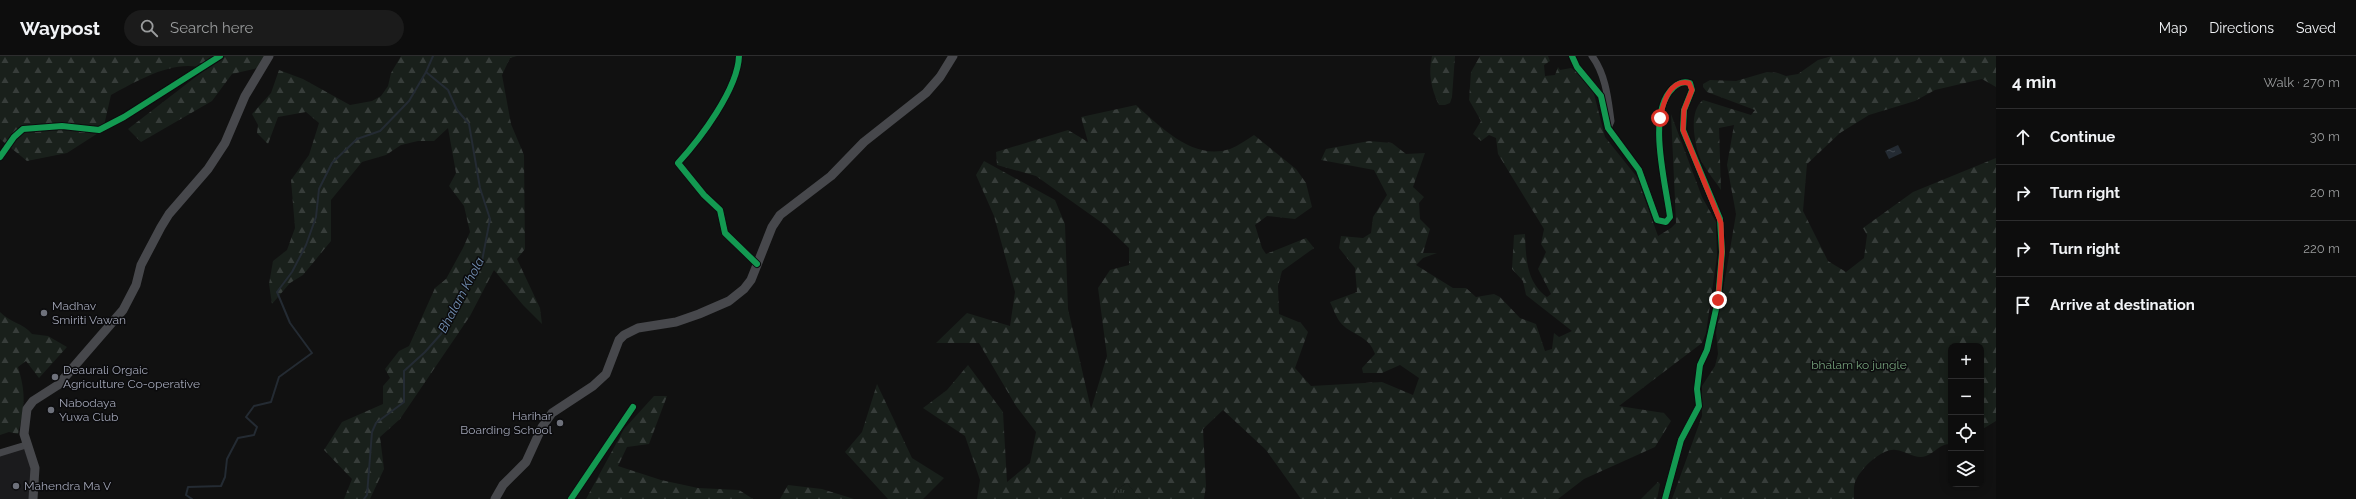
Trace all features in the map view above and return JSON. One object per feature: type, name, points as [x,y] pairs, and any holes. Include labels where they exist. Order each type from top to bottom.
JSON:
[{"type":"main road","points":[[33,499],[36,468],[26,445],[24,423],[29,405],[58,385],[123,310],[136,285],[141,265],[161,227],[169,214],[208,169],[225,144],[245,96],[269,56]]},
{"type":"main road","points":[[495,499],[502,485],[526,462],[542,427],[552,413],[593,386],[606,374],[619,340],[624,335],[638,328],[676,322],[729,301],[749,284],[772,227],[780,215],[831,176],[864,142],[926,93],[940,77],[953,56]]},
{"type":"street","points":[[0,157],[14,137],[23,129],[62,126],[99,130],[124,117],[220,56]]},
{"type":"street","points":[[739,56],[724,102],[706,128],[678,163],[704,195],[720,210],[725,233],[758,264]]},
{"type":"street","points":[[1572,56],[1577,67],[1601,96],[1608,128],[1639,170],[1657,220],[1662,223],[1666,222],[1670,217],[1660,146],[1660,118],[1665,100],[1670,90],[1680,83],[1689,83],[1692,90],[1684,110],[1684,136],[1721,223],[1722,252],[1718,300],[1707,350],[1700,365],[1697,389],[1699,406],[1681,440],[1665,499]]},
{"type":"street","points":[[1592,56],[1600,67],[1603,76],[1611,121],[1608,128]]},
{"type":"street","points":[[571,499],[632,407]]},
{"type":"street","points":[[0,453],[26,445]]},
{"type":"shaded area","name":"Mahendra Ma V","points":[[24,448],[33,473],[30,499],[0,499],[0,455]]},
{"type":"green space","points":[[0,56],[270,56],[262,67],[232,74],[212,101],[141,142],[128,129],[206,69],[194,66],[181,66],[144,78],[111,95],[103,130],[67,153],[27,161],[0,139]]},
{"type":"green space","points":[[401,56],[517,56],[510,58],[502,75],[511,124],[524,155],[525,249],[517,259],[540,308],[542,324],[523,305],[494,270],[470,316],[400,419],[380,437],[384,469],[370,499],[344,499],[352,479],[324,450],[342,422],[383,404],[383,386],[390,378],[385,369],[399,351],[409,346],[435,288],[446,279],[470,232],[464,206],[449,186],[456,173],[448,128],[434,141],[418,141],[401,145],[386,155],[362,162],[331,200],[331,241],[303,275],[290,283],[272,304],[269,284],[273,261],[287,250],[295,228],[291,180],[309,155],[319,123],[306,112],[278,117],[268,144],[257,133],[258,125],[252,114],[271,93],[279,70],[303,79],[350,105],[372,101],[381,96],[388,86],[391,73]]},
{"type":"green space","points":[[1432,56],[1455,56],[1452,97],[1450,103],[1445,105],[1439,105],[1432,87],[1430,69]]},
{"type":"green space","points":[[1480,56],[1548,56],[1550,61],[1544,65],[1545,76],[1555,75],[1558,67],[1560,70],[1571,68],[1585,77],[1593,90],[1605,137],[1637,177],[1658,236],[1676,223],[1671,114],[1702,197],[1716,222],[1717,256],[1706,333],[1702,343],[1619,406],[1664,413],[1671,421],[1655,447],[1584,479],[1558,499],[1301,499],[1266,450],[1223,410],[1203,429],[1206,486],[1204,499],[1140,499],[1127,483],[1116,490],[1114,499],[977,499],[980,480],[965,436],[923,408],[947,390],[968,365],[1003,412],[1007,482],[1030,463],[1036,432],[1016,406],[979,343],[936,343],[967,313],[1010,326],[1015,292],[994,216],[976,175],[984,161],[1055,200],[1065,224],[1068,309],[1091,409],[1107,356],[1098,288],[1110,270],[1129,265],[1129,248],[1105,225],[1036,176],[997,165],[996,152],[1068,130],[1088,142],[1081,117],[1136,105],[1167,132],[1178,140],[1191,146],[1203,150],[1216,151],[1230,149],[1254,135],[1296,169],[1306,183],[1312,207],[1295,219],[1267,216],[1255,225],[1262,248],[1266,254],[1306,238],[1314,248],[1282,271],[1278,286],[1279,314],[1301,323],[1308,332],[1295,368],[1311,386],[1382,382],[1413,395],[1419,378],[1400,365],[1382,373],[1363,373],[1362,368],[1375,354],[1364,339],[1349,330],[1340,322],[1330,302],[1357,292],[1355,268],[1339,248],[1341,236],[1363,238],[1371,233],[1373,217],[1387,195],[1374,170],[1321,160],[1326,149],[1369,141],[1392,143],[1406,154],[1425,153],[1413,187],[1424,197],[1419,203],[1420,219],[1430,229],[1423,253],[1437,253],[1423,258],[1416,265],[1453,288],[1466,288],[1476,297],[1494,294],[1500,297],[1520,318],[1536,324],[1545,351],[1552,349],[1554,333],[1559,337],[1572,331],[1526,295],[1523,281],[1512,269],[1514,235],[1525,234],[1528,268],[1531,277],[1540,291],[1547,297],[1551,294],[1538,269],[1546,252],[1541,244],[1544,229],[1498,154],[1496,138],[1489,135],[1481,141],[1473,134],[1481,121],[1469,100],[1471,72]]},
{"type":"green space","name":"bhalam ko jungle","points":[[1832,56],[1996,56],[1996,87],[1982,79],[1935,90],[1915,101],[1869,115],[1840,133],[1807,164],[1803,211],[1828,261],[1846,272],[1864,258],[1867,235],[1863,228],[1913,192],[1996,158],[1996,421],[1984,428],[1984,343],[1948,343],[1948,444],[1943,445],[1922,457],[1896,450],[1891,450],[1880,455],[1868,464],[1857,478],[1854,485],[1854,499],[1672,499],[1702,416],[1702,386],[1715,366],[1718,354],[1716,332],[1736,214],[1727,165],[1734,125],[1719,128],[1721,190],[1705,168],[1698,153],[1694,133],[1694,118],[1699,105],[1703,100],[1751,115],[1755,110],[1707,92],[1703,87],[1703,84],[1710,80],[1736,81],[1767,72],[1778,73],[1786,76],[1798,74],[1818,60]]},
{"type":"green space","points":[[0,312],[24,327],[32,334],[48,336],[67,347],[39,378],[26,361],[18,367],[24,400],[18,434],[9,432],[0,435]]},
{"type":"green space","points":[[877,384],[912,458],[944,478],[923,499],[888,499],[845,452],[862,432]]},
{"type":"green space","points":[[654,396],[667,396],[649,444],[627,447],[618,466],[661,480],[698,488],[739,490],[753,499],[586,499],[624,429]]},
{"type":"green space","points":[[1658,482],[1660,484],[1657,499],[1641,499]]},
{"type":"green space","points":[[1127,483],[1140,499],[1114,499],[1116,490]]},
{"type":"green space","points":[[788,485],[822,489],[854,499],[780,499]]},
{"type":"water","points":[[1898,145],[1902,153],[1889,159],[1885,151]]},
{"type":"waterway","name":"Bhalam Khola","points":[[364,499],[367,495],[372,432],[376,423],[404,402],[404,371],[425,352],[441,334],[482,261],[490,219],[480,188],[469,124],[457,110],[448,90],[426,72],[433,56]]},
{"type":"waterway","points":[[192,499],[186,495],[188,487],[221,486],[225,477],[227,459],[238,438],[254,435],[257,427],[246,417],[254,406],[271,402],[279,377],[312,353],[290,323],[277,292],[292,272],[306,245],[316,217],[319,189],[332,163],[357,139],[380,131],[409,101],[426,72]]},
{"type":"cycle path","points":[[0,157],[14,137],[23,129],[62,126],[99,130],[124,117],[220,56]]},
{"type":"cycle path","points":[[739,56],[737,69],[725,98],[697,141],[678,163],[704,195],[720,210],[725,233],[757,264]]},
{"type":"cycle path","points":[[1572,56],[1577,67],[1601,96],[1608,128],[1639,170],[1657,220],[1666,222],[1670,217],[1660,150],[1659,131],[1661,114],[1665,99],[1673,88],[1681,83],[1690,83],[1692,90],[1684,110],[1683,130],[1720,219],[1722,252],[1718,300],[1707,350],[1700,365],[1697,389],[1699,406],[1681,440],[1665,499]]},
{"type":"cycle path","points":[[571,499],[633,407]]},
{"type":"place","name":"Madhav Smiriti Vawan","points":[[44,313]]},
{"type":"place","name":"Deaurali Orgaic Agriculture Co-operative","points":[[55,377]]},
{"type":"place","name":"Nabodaya Yuwa Club","points":[[51,410]]},
{"type":"place","name":"Harihar Boarding School","points":[[560,423]]},
{"type":"place","name":"Mahendra Ma V","points":[[16,486]]},
{"type":"route","points":[[1660,118],[1666,96],[1670,90],[1680,83],[1689,83],[1692,90],[1684,110],[1684,136],[1700,170],[1721,223],[1722,252],[1718,300]]}]
